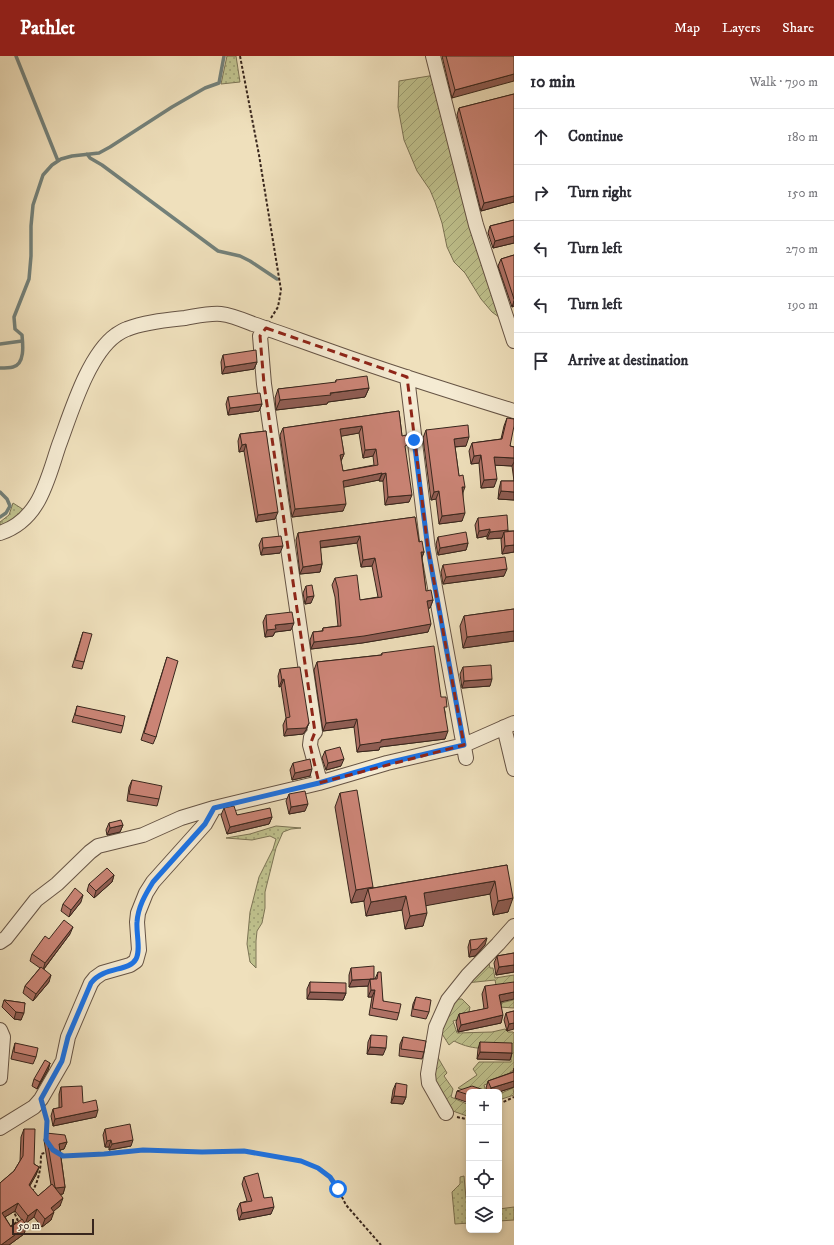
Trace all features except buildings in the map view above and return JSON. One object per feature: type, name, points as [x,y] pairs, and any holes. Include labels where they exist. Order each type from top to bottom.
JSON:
[{"type":"street","points":[[433,56],[476,225],[514,341]]},
{"type":"street","points":[[0,533],[18,526],[29,516],[35,507],[43,491],[88,371],[97,356],[106,344],[115,336],[127,329],[140,325],[222,314],[266,328],[362,363],[514,411]]},
{"type":"street","points":[[266,328],[260,336],[264,384],[315,732],[311,737],[310,745],[319,783]]},
{"type":"street","points":[[407,377],[428,549],[465,751]]},
{"type":"street","points":[[0,942],[6,938],[36,900],[57,884],[98,846],[143,835],[181,818],[214,808],[319,783],[387,763],[465,751],[509,725],[514,768]]},
{"type":"street","points":[[0,1128],[34,1107],[41,1099],[62,1061],[68,1037],[91,983],[95,978],[102,973],[130,965],[136,961],[139,950],[137,922],[141,903],[146,893],[153,882],[205,824],[214,808]]},
{"type":"street","points":[[446,1113],[429,1083],[428,1074],[436,1027],[448,1000],[468,975],[514,926]]},
{"type":"street","points":[[0,1030],[3,1037],[0,1078]]},
{"type":"path","points":[[240,56],[259,155],[281,290],[278,307],[266,328]]},
{"type":"path","points":[[502,1103],[514,1097]]},
{"type":"path","points":[[41,1099],[47,1121],[46,1140]]},
{"type":"path","points":[[30,1195],[37,1183],[41,1154],[53,1150]]},
{"type":"path","points":[[58,1154],[63,1156],[143,1150],[202,1152],[244,1151],[301,1161],[318,1168],[330,1177],[346,1205],[381,1245]]},
{"type":"path","points":[[6,1230],[18,1221],[14,1212],[20,1207]]},
{"type":"highlighted area","points":[[266,328],[407,377],[428,549],[464,745],[319,783],[310,745],[315,732],[264,384],[260,336]]},
{"type":"green space","points":[[227,56],[236,56],[240,82],[221,84]]},
{"type":"green space","points":[[435,75],[503,320],[492,312],[481,299],[465,273],[454,262],[447,247],[442,223],[435,202],[430,190],[417,171],[404,140],[398,107],[399,81]]},
{"type":"green space","points":[[13,503],[24,510],[24,515],[0,529],[0,522],[9,515]]},
{"type":"green space","points":[[276,826],[301,828],[283,832],[276,848],[265,892],[265,908],[262,923],[257,931],[256,968],[250,962],[247,944],[250,912],[259,877],[273,849],[276,839],[270,836],[252,840],[226,838],[250,834]]},
{"type":"green space","points":[[488,959],[490,968],[493,968],[495,978],[514,975],[514,1008],[499,1007],[497,1004],[513,1000],[511,988],[497,990],[495,980],[466,983]]},
{"type":"green space","points":[[457,999],[462,999],[470,1007],[468,1017],[453,1021],[457,1033],[492,1032],[505,1029],[508,1032],[513,1032],[514,1070],[510,1072],[510,1076],[484,1085],[485,1089],[466,1089],[466,1090],[458,1088],[477,1075],[473,1069],[479,1062],[511,1062],[511,1049],[476,1048],[454,1041],[449,1045],[439,1029]]},
{"type":"green space","points":[[437,1056],[447,1073],[444,1076],[453,1089],[451,1097],[466,1104],[466,1116],[450,1110],[433,1079]]},
{"type":"green space","points":[[513,1088],[514,1095],[502,1099],[502,1093]]},
{"type":"green space","points":[[464,1176],[466,1223],[455,1224],[452,1192],[460,1184],[460,1177]]},
{"type":"green space","points":[[514,1207],[514,1220],[502,1221],[502,1209]]},
{"type":"waterway","points":[[16,56],[58,161]]},
{"type":"waterway","points":[[0,368],[8,368],[17,365],[20,362],[22,354],[22,335],[15,329],[14,317],[29,279],[33,205],[43,175],[52,165],[61,159],[72,156],[99,153],[172,107],[205,88],[219,83],[224,56]]},
{"type":"waterway","points":[[87,154],[90,158],[102,165],[218,251],[240,256],[277,279]]},
{"type":"waterway","points":[[0,344],[22,341]]},
{"type":"waterway","points":[[0,492],[7,499],[10,506],[6,513],[0,517]]},
{"type":"route","points":[[338,1189],[330,1177],[318,1168],[301,1161],[244,1151],[202,1152],[143,1150],[63,1156],[53,1150],[46,1140],[47,1121],[41,1099],[62,1061],[68,1037],[91,983],[102,973],[130,965],[136,961],[139,950],[137,939],[138,913],[146,893],[153,882],[205,824],[214,808],[319,783],[387,763],[464,745],[428,549],[414,440]]}]
